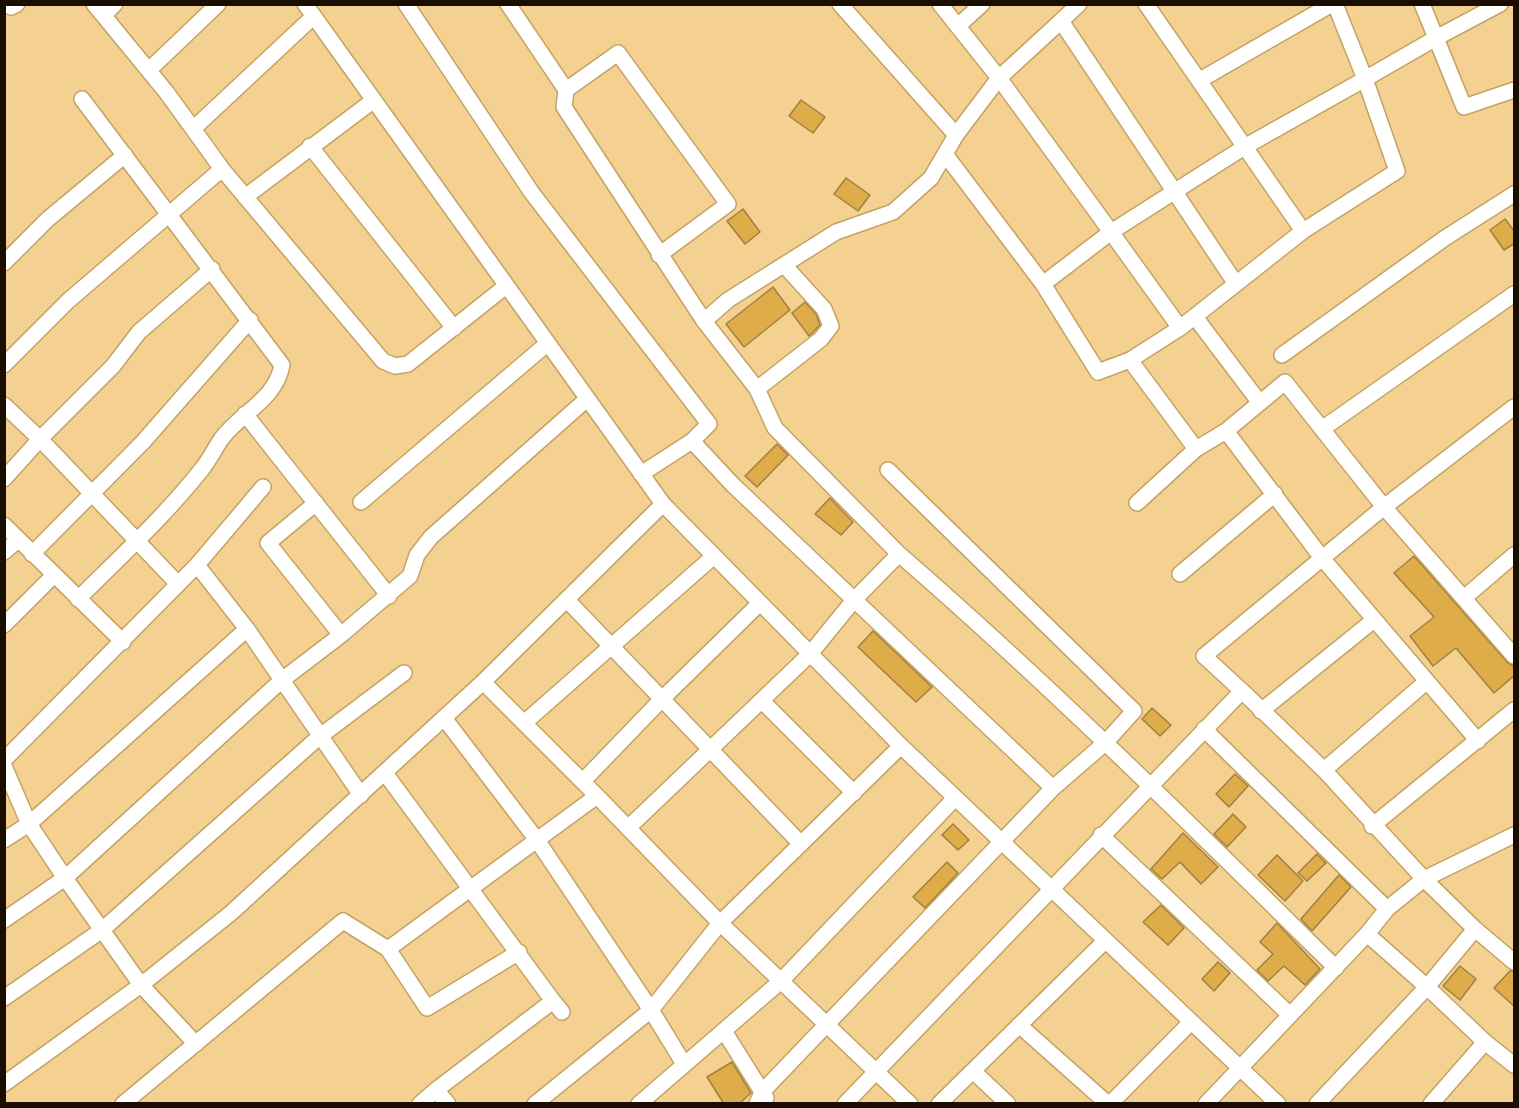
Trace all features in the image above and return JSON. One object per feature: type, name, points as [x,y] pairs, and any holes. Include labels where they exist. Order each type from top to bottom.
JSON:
[{"type":"street","points":[[5,4],[10,7],[17,4]]},
{"type":"street","points":[[149,70],[218,4]]},
{"type":"street","points":[[406,4],[532,194],[709,424],[692,441],[641,474]]},
{"type":"street","points":[[508,4],[566,90],[564,107],[704,321],[757,389],[775,428],[899,554],[987,630],[1336,968]]},
{"type":"street","points":[[840,4],[956,135]]},
{"type":"street","points":[[940,4],[999,78],[1180,328]]},
{"type":"street","points":[[957,26],[982,4]]},
{"type":"street","points":[[704,321],[728,300],[836,232],[893,212],[931,178],[956,135],[999,78],[1078,4]]},
{"type":"street","points":[[1146,4],[1303,231]]},
{"type":"street","points":[[945,154],[1043,284],[1098,372],[1130,360],[1180,328],[1303,231],[1397,171],[1365,79],[1333,4],[1200,80]]},
{"type":"street","points":[[1422,4],[1464,107],[1515,90]]},
{"type":"street","points":[[1043,284],[1111,232],[1246,146],[1500,4]]},
{"type":"street","points":[[104,8],[222,169],[383,361],[395,366],[408,364],[506,286]]},
{"type":"street","points":[[194,129],[310,10],[663,504],[901,746],[1190,1023],[1278,1104]]},
{"type":"street","points":[[1060,21],[1236,284]]},
{"type":"street","points":[[566,90],[618,53],[728,204],[659,255]]},
{"type":"street","points":[[78,599],[138,539],[201,470],[222,438],[245,414],[269,394],[279,381],[282,365],[82,99]]},
{"type":"street","points":[[245,196],[374,100]]},
{"type":"street","points":[[310,146],[454,328]]},
{"type":"street","points":[[4,263],[48,219],[125,155]]},
{"type":"street","points":[[4,365],[68,301],[222,169]]},
{"type":"street","points":[[1282,355],[1445,238],[1515,194]]},
{"type":"street","points":[[757,389],[814,346],[831,326],[824,309],[784,265]]},
{"type":"street","points":[[4,479],[40,439],[113,366],[139,332],[212,269]]},
{"type":"street","points":[[1322,429],[1515,294]]},
{"type":"street","points":[[1195,317],[1260,403]]},
{"type":"street","points":[[32,554],[93,495],[250,320]]},
{"type":"street","points":[[361,502],[548,343]]},
{"type":"street","points":[[1130,360],[1196,449]]},
{"type":"street","points":[[1137,503],[1196,449],[1226,431],[1285,382],[1384,507],[1515,656]]},
{"type":"street","points":[[4,920],[65,878],[282,680],[389,596],[410,576],[417,555],[431,537],[588,399]]},
{"type":"street","points":[[4,405],[138,539],[178,584]]},
{"type":"street","points":[[1515,407],[1384,507],[1204,656],[1324,770],[1372,826],[1424,879],[1475,929],[1515,962]]},
{"type":"street","points":[[245,414],[389,596]]},
{"type":"street","points":[[1226,431],[1322,558],[1478,741]]},
{"type":"street","points":[[692,441],[733,485],[1053,788]]},
{"type":"street","points":[[723,1031],[763,1100],[826,1024],[1053,788],[1105,743],[1134,711],[888,470]]},
{"type":"street","points":[[4,760],[197,565],[263,487]]},
{"type":"street","points":[[1180,574],[1275,494]]},
{"type":"street","points":[[316,503],[268,543],[341,635]]},
{"type":"street","points":[[4,1084],[141,985],[231,913],[483,682],[663,504]]},
{"type":"street","points":[[4,525],[53,576],[123,642]]},
{"type":"street","points":[[4,552],[18,540]]},
{"type":"street","points":[[628,828],[810,654],[854,600],[899,554]]},
{"type":"street","points":[[1464,598],[1515,555]]},
{"type":"street","points":[[524,723],[714,556]]},
{"type":"street","points":[[197,565],[247,629],[361,795]]},
{"type":"street","points":[[4,625],[53,576]]},
{"type":"street","points":[[567,600],[801,844]]},
{"type":"street","points":[[583,781],[662,699],[760,603]]},
{"type":"street","points":[[1261,711],[1374,620]]},
{"type":"street","points":[[4,840],[29,824],[247,629]]},
{"type":"street","points":[[4,998],[102,930],[319,737],[404,673]]},
{"type":"street","points":[[483,682],[583,781],[720,923],[909,1104]]},
{"type":"street","points":[[1324,770],[1426,682]]},
{"type":"street","points":[[845,1104],[1049,888],[1242,691]]},
{"type":"street","points":[[762,700],[854,793]]},
{"type":"street","points":[[1372,826],[1515,710]]},
{"type":"street","points":[[444,718],[537,840],[651,1010],[684,1064]]},
{"type":"street","points":[[1204,729],[1387,909]]},
{"type":"street","points":[[535,1104],[651,1010],[720,923],[901,746]]},
{"type":"street","points":[[4,766],[29,824],[65,878],[141,985],[196,1044]]},
{"type":"street","points":[[385,773],[558,1006],[436,1090],[420,1104]]},
{"type":"street","points":[[388,949],[597,796]]},
{"type":"street","points":[[639,1104],[781,981],[955,798]]},
{"type":"street","points":[[1101,835],[1290,1015]]},
{"type":"street","points":[[1206,1104],[1336,968],[1387,909],[1424,879],[1515,835]]},
{"type":"street","points":[[123,1104],[343,921],[388,949],[427,1008],[519,952]]},
{"type":"street","points":[[1317,1104],[1427,987],[1475,929]]},
{"type":"street","points":[[1367,934],[1485,1042],[1515,1065]]},
{"type":"street","points":[[939,1104],[1105,941]]},
{"type":"street","points":[[1019,1025],[1109,1104],[1190,1023]]},
{"type":"street","points":[[1431,1104],[1485,1042]]},
{"type":"street","points":[[972,1071],[1008,1104]]},
{"type":"street","points":[[436,1090],[448,1104]]},
{"type":"building","points":[[801,100],[825,117],[813,133],[789,116]]},
{"type":"building","points":[[846,178],[870,195],[858,211],[834,194]]},
{"type":"building","points":[[743,209],[760,232],[745,244],[727,221]]},
{"type":"building","points":[[1505,219],[1515,232],[1515,243],[1504,250],[1490,230]]},
{"type":"building","points":[[773,287],[790,310],[744,347],[726,324]]},
{"type":"building","points":[[805,302],[816,314],[820,325],[809,336],[792,313]]},
{"type":"building","points":[[777,444],[788,455],[757,487],[745,476]]},
{"type":"building","points":[[830,498],[853,522],[841,535],[815,514]]},
{"type":"building","points":[[1414,556],[1507,662],[1515,667],[1515,675],[1494,693],[1456,648],[1433,666],[1410,636],[1434,617],[1394,573]]},
{"type":"building","points":[[873,631],[932,687],[916,702],[858,647]]},
{"type":"building","points":[[1152,708],[1171,725],[1160,736],[1142,719]]},
{"type":"building","points":[[1235,774],[1248,786],[1229,807],[1216,794]]},
{"type":"building","points":[[1233,814],[1246,827],[1227,847],[1214,834]]},
{"type":"building","points":[[953,824],[969,840],[958,850],[942,835]]},
{"type":"building","points":[[1183,833],[1218,867],[1201,884],[1180,862],[1162,879],[1151,869]]},
{"type":"building","points":[[1317,854],[1326,863],[1307,881],[1298,873]]},
{"type":"building","points":[[1277,855],[1303,881],[1285,901],[1258,875]]},
{"type":"building","points":[[947,862],[958,873],[925,908],[913,897]]},
{"type":"building","points":[[1339,875],[1351,887],[1312,931],[1301,919]]},
{"type":"building","points":[[1161,905],[1184,928],[1168,945],[1143,922]]},
{"type":"building","points":[[1277,923],[1320,969],[1305,985],[1284,966],[1268,981],[1257,970],[1273,954],[1260,942]]},
{"type":"building","points":[[1218,962],[1230,973],[1214,991],[1202,979]]},
{"type":"building","points":[[1460,966],[1476,979],[1460,1000],[1443,986]]},
{"type":"building","points":[[1510,971],[1515,971],[1515,1007],[1494,988]]},
{"type":"building","points":[[732,1062],[751,1093],[739,1104],[724,1104],[707,1077]]}]
